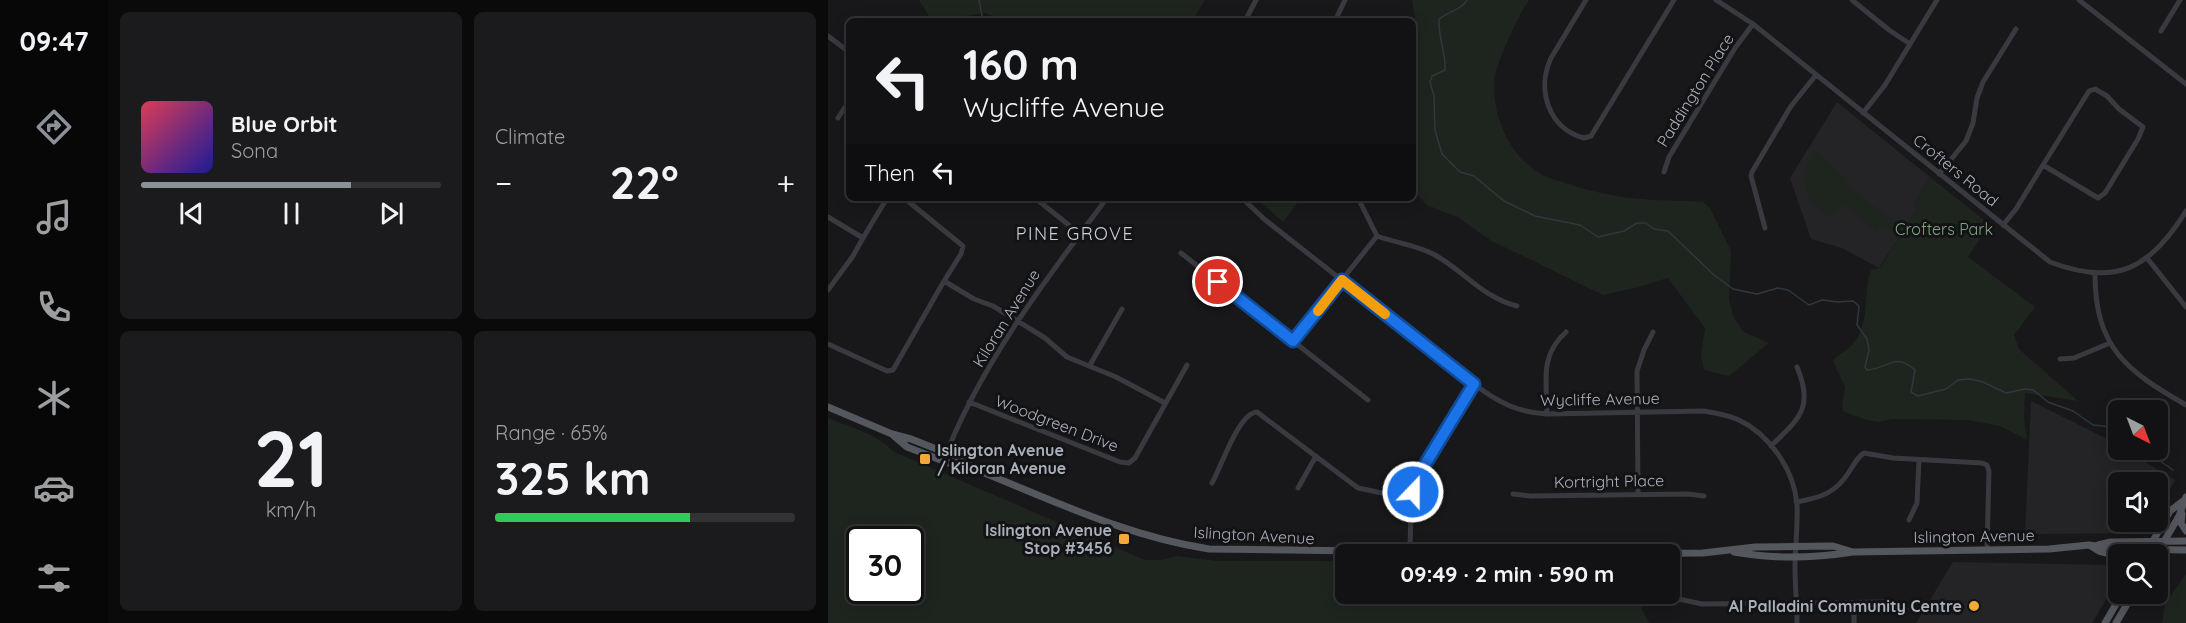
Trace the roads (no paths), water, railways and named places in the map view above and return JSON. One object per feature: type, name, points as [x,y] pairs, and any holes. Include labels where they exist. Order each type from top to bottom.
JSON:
[{"type":"main road","name":"Islington Avenue","points":[[828,407],[892,434],[967,461],[972,468],[1119,527],[1188,546],[1247,551],[1335,552]]},
{"type":"main road","name":"Islington Avenue","points":[[892,434],[907,447],[963,470],[972,468]]},
{"type":"main road","points":[[2185,499],[2181,523],[2186,531]]},
{"type":"main road","points":[[2163,544],[2185,499]]},
{"type":"main road","points":[[2151,544],[2170,511],[2185,499]]},
{"type":"main road","name":"Islington Avenue","points":[[1729,551],[1755,556],[1833,555],[1853,552],[2049,549],[2111,542],[2186,540]]},
{"type":"main road","name":"Islington Avenue","points":[[2092,545],[2108,548]]},
{"type":"main road","points":[[2092,545],[2099,551],[2108,553]]},
{"type":"main road","name":"Islington Avenue","points":[[1680,552],[1796,546],[1833,546],[1853,552]]},
{"type":"main road","name":"Islington Avenue","points":[[2168,551],[2186,550]]},
{"type":"main road","points":[[2105,623],[2116,604]]},
{"type":"main road","points":[[2116,623],[2127,604]]},
{"type":"street","points":[[1247,18],[1256,0]]},
{"type":"street","points":[[1336,18],[1345,0]]},
{"type":"street","points":[[1586,0],[1546,68],[1544,87],[1548,106],[1556,119],[1573,133],[1584,138],[1591,136],[1674,0]]},
{"type":"street","name":"Crofters Road","points":[[1716,0],[1753,24],[2050,262],[2069,269],[2095,274],[2113,273],[2147,258],[2168,238],[2186,211]]},
{"type":"street","points":[[1851,0],[1911,44]]},
{"type":"street","points":[[1863,113],[1881,90],[1937,0]]},
{"type":"street","points":[[2079,0],[2186,84]]},
{"type":"street","points":[[2161,31],[2180,0]]},
{"type":"street","name":"Paddington Place","points":[[1664,172],[1669,157],[1735,48],[1753,24]]},
{"type":"street","points":[[1939,174],[1966,141],[1983,82],[2016,29]]},
{"type":"street","points":[[828,36],[846,50]]},
{"type":"street","points":[[1765,228],[1752,182],[1752,171],[1791,106],[1816,75]]},
{"type":"street","points":[[2003,225],[2016,209],[2043,165],[2089,92],[2095,89],[2107,96],[2119,109],[2143,127],[2105,193],[2098,198],[2043,165]]},
{"type":"street","points":[[838,118],[846,106]]},
{"type":"street","points":[[828,290],[853,256],[885,201]]},
{"type":"street","points":[[828,344],[887,370],[893,370],[961,254],[963,246],[908,201]]},
{"type":"street","points":[[1039,201],[1080,234]]},
{"type":"street","name":"Kiloran Avenue","points":[[943,462],[969,402],[1018,322],[1041,285],[1105,201]]},
{"type":"street","name":"Wycliffe Avenue","points":[[1245,201],[1264,219],[1474,384],[1514,409],[1547,414],[1704,411],[1724,414],[1741,421],[1760,435],[1771,446],[1787,471],[1797,502],[1797,623]]},
{"type":"street","points":[[1360,201],[1377,236],[1428,251],[1488,295],[1502,303],[1517,306]]},
{"type":"street","points":[[828,217],[863,238]]},
{"type":"street","points":[[1293,341],[1377,236]]},
{"type":"street","points":[[1181,253],[1368,400]]},
{"type":"street","points":[[2147,258],[2186,307]]},
{"type":"street","points":[[2095,274],[2100,322],[2110,343],[2126,364],[2150,385],[2186,405]]},
{"type":"street","points":[[944,281],[974,299],[993,306],[1045,338],[1059,352],[1165,403]]},
{"type":"street","points":[[1090,365],[1122,309]]},
{"type":"street","points":[[1547,414],[1547,359],[1555,342],[1566,332]]},
{"type":"street","points":[[1638,494],[1637,371],[1653,332]]},
{"type":"street","points":[[2060,358],[2074,358],[2110,343]]},
{"type":"street","name":"Woodgreen Drive","points":[[969,402],[1120,462],[1129,463],[1135,458],[1187,364]]},
{"type":"street","points":[[1771,446],[1798,417],[1805,400],[1804,385],[1797,367]]},
{"type":"street","points":[[1410,544],[1411,499],[1418,476],[1474,384]]},
{"type":"street","points":[[1212,483],[1220,470],[1232,438],[1252,412],[1268,419],[1358,488],[1411,499]]},
{"type":"street","points":[[1797,502],[1821,497],[1835,490],[1858,457],[1864,453],[1893,458],[1982,463],[1987,465],[1989,471],[1987,550]]},
{"type":"street","points":[[1298,488],[1316,456]]},
{"type":"street","points":[[1909,520],[1917,503],[1919,460]]},
{"type":"street","name":"Kortright Place","points":[[1513,494],[1531,496],[1688,494],[1704,496]]},
{"type":"street","points":[[1680,599],[1702,604],[1895,603],[1910,608]]},
{"type":"street","points":[[1854,603],[1854,623]]},
{"type":"waterway","points":[[979,0],[982,18]]},
{"type":"waterway","points":[[1467,0],[1439,19],[1445,70],[1432,76],[1430,82],[1434,96],[1435,130],[1442,154],[1460,172],[1474,176],[1504,201],[1535,216],[1580,225],[1598,237],[1624,231],[1637,223],[1646,223],[1654,229],[1668,231],[1714,275],[1733,289],[1757,294],[1778,288],[1788,290],[1809,305],[1822,300],[1853,301],[1859,306],[1857,325],[1867,339],[1869,350],[1865,367],[1867,370],[1892,362],[1902,362],[1908,365],[1915,370],[1911,392],[1918,396],[1946,389],[1958,380],[1970,379],[1983,382],[2006,393],[2025,389],[2033,390],[2048,402],[2073,411],[2093,425],[2108,427]]},
{"type":"waterway","points":[[2158,460],[2173,470]]},
{"type":"place","name":"Islington Avenue / Kiloran Avenue","points":[[925,459]]},
{"type":"place","name":"Islington Avenue Stop #3456","points":[[1124,539]]},
{"type":"place","name":"Al Palladini Community Centre","points":[[1974,606]]},
{"type":"district","name":"PINE GROVE","points":[[1075,234]]},
{"type":"park label","name":"Crofters Park","points":[[1944,229]]}]
